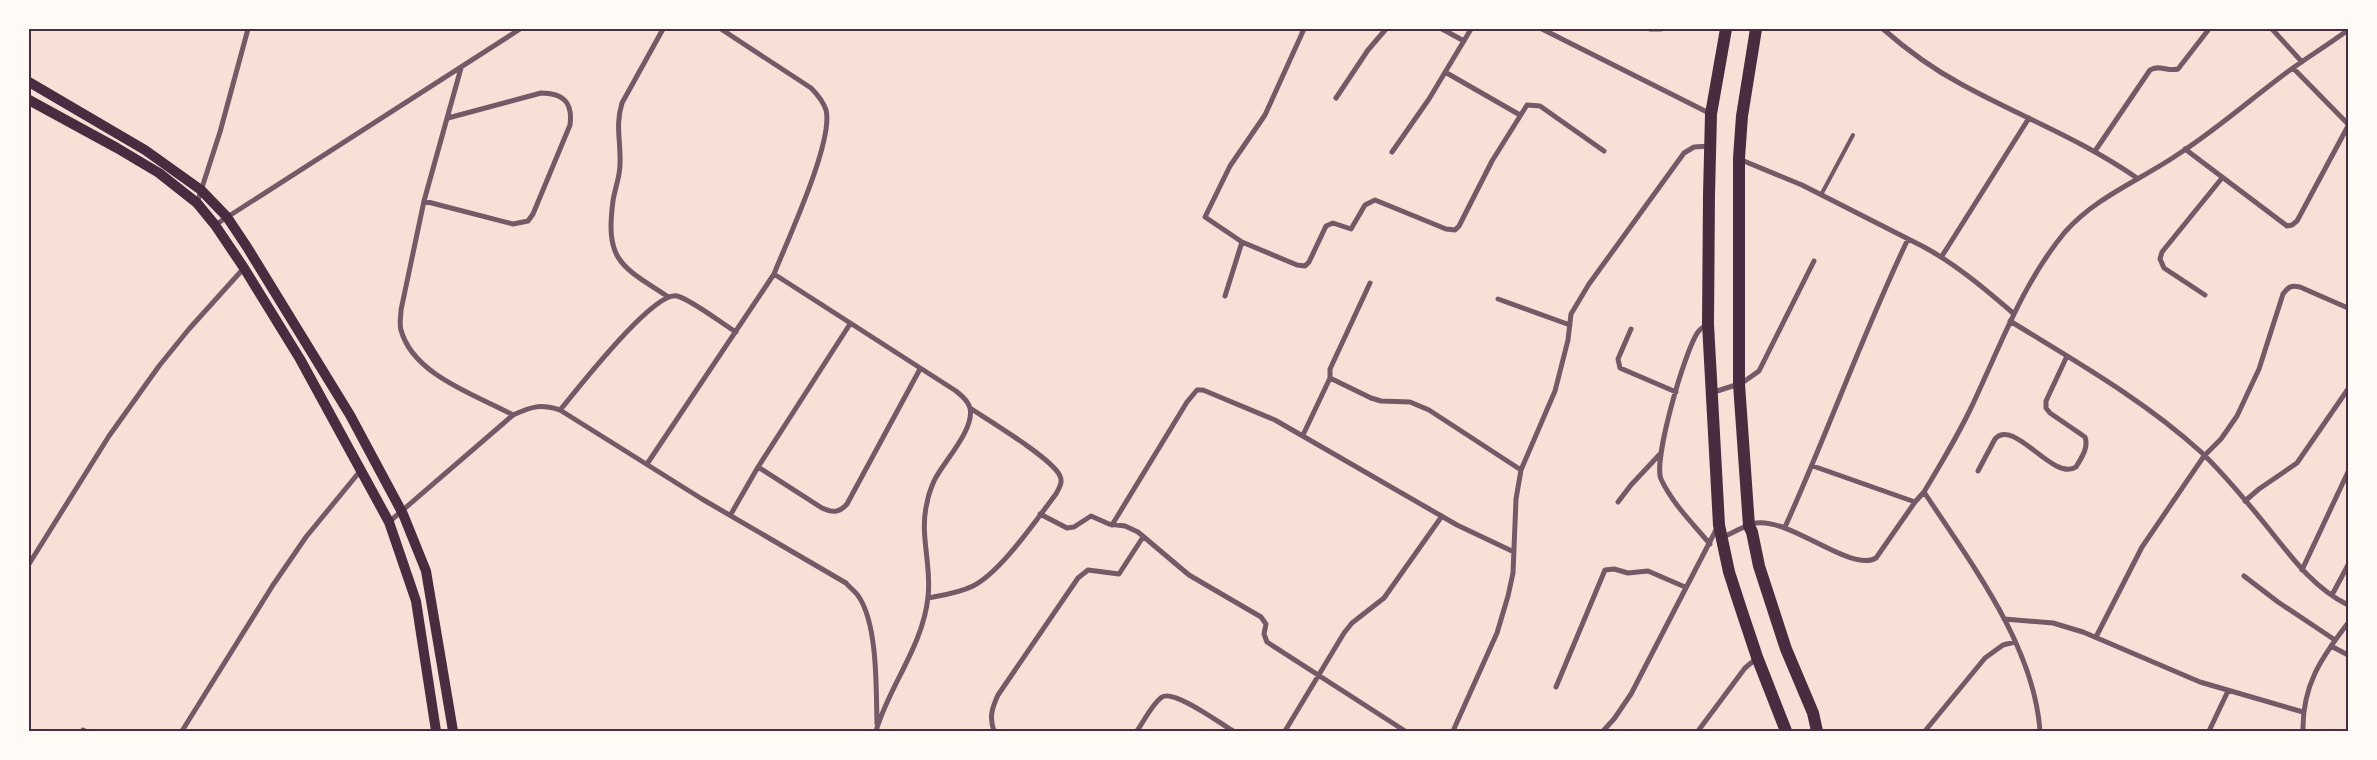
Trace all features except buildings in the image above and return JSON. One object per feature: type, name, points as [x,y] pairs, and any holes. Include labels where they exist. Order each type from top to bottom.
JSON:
[{"type":"main road","points":[[1726,29],[1711,114],[1708,324],[1710,393],[1720,532],[1729,572],[1757,657],[1786,731]]},
{"type":"main road","points":[[1756,29],[1742,116],[1739,158],[1739,384],[1748,526],[1752,532],[1759,566],[1786,649],[1813,713],[1817,731]]},
{"type":"main road","points":[[29,82],[145,150],[201,190],[227,217],[247,247],[350,415],[401,512],[426,571],[453,731]]},
{"type":"main road","points":[[29,100],[109,143],[159,173],[197,203],[215,224],[244,268],[300,359],[389,522],[416,601],[436,731]]},
{"type":"street","points":[[197,203],[220,132],[248,29]]},
{"type":"street","points":[[215,224],[520,29]]},
{"type":"street","points":[[663,29],[622,103],[619,113],[617,133],[620,164],[610,226],[612,247],[616,258],[633,274],[667,296],[676,296],[688,302],[736,332]]},
{"type":"street","points":[[647,464],[774,274],[821,150],[826,127],[826,111],[820,97],[811,88],[721,29]]},
{"type":"street","points":[[1304,29],[1265,115],[1230,166],[1205,217],[1242,242],[1297,265],[1305,266],[1309,262],[1326,226],[1333,223],[1351,229],[1366,205],[1375,200],[1446,229],[1455,230],[1492,161],[1527,106],[1540,106],[1604,152]]},
{"type":"street","points":[[1336,98],[1368,50],[1386,29]]},
{"type":"street","points":[[1442,29],[1464,40]]},
{"type":"street","points":[[1392,152],[1471,29]]},
{"type":"street","points":[[1542,29],[1711,114]]},
{"type":"street","points":[[1650,29],[1661,29]]},
{"type":"street","points":[[1883,29],[1946,75],[2096,151],[2137,178]]},
{"type":"street","points":[[2096,151],[2150,70],[2156,68],[2178,69],[2209,29]]},
{"type":"street","points":[[2272,29],[2302,62]]},
{"type":"street","points":[[1603,731],[1614,719],[1631,694],[1685,587],[1710,544],[1720,532],[1755,523],[1785,527],[1854,559],[1870,561],[1876,558],[1924,492],[1951,448],[1977,396],[2013,313],[2065,233],[2086,211],[2185,149],[2293,68],[2348,30]]},
{"type":"street","points":[[461,68],[424,201],[401,310],[400,329],[408,346],[434,374],[513,414]]},
{"type":"street","points":[[2185,149],[2282,225],[2292,226],[2297,221],[2348,125],[2293,68]]},
{"type":"street","points":[[1445,72],[1520,115]]},
{"type":"street","points":[[424,201],[512,224],[528,221],[533,214],[570,125],[572,114],[562,98],[554,93],[541,93],[448,118]]},
{"type":"street","points":[[1942,256],[2029,118]]},
{"type":"street","points":[[1454,731],[1497,632],[1513,573],[1516,498],[1521,470],[1555,391],[1571,314],[1576,303],[1652,195],[1684,154],[1694,147],[1701,145],[1711,146]]},
{"type":"street","points":[[1739,158],[1821,195],[1942,256],[2013,313]]},
{"type":"street","points":[[2205,295],[2164,268],[2160,258],[2162,252],[2222,178]]},
{"type":"street","points":[[1785,527],[1813,466],[1883,292],[1908,238]]},
{"type":"street","points":[[1225,296],[1242,242]]},
{"type":"street","points":[[1710,393],[1739,384],[1751,378],[1766,361],[1814,261]]},
{"type":"street","points":[[29,564],[109,436],[159,366],[244,268]]},
{"type":"street","points":[[774,274],[956,391],[965,399],[970,408],[1047,461],[1060,474],[1062,480],[1060,487],[990,575],[975,585],[956,593],[928,598]]},
{"type":"street","points":[[1302,434],[1330,378],[1330,370],[1370,284]]},
{"type":"street","points":[[2096,637],[2142,547],[2204,456],[2225,434],[2237,416],[2259,369],[2283,294],[2293,285],[2348,308]]},
{"type":"street","points":[[560,410],[642,316],[667,296]]},
{"type":"street","points":[[1498,299],[1570,325]]},
{"type":"street","points":[[2010,320],[2139,402],[2174,428],[2204,456],[2245,501],[2302,570],[2321,588],[2348,605]]},
{"type":"street","points":[[731,514],[758,468],[850,324]]},
{"type":"street","points":[[1708,324],[1699,330],[1689,350],[1660,453],[1659,465],[1661,478],[1677,504],[1710,544]]},
{"type":"street","points":[[1631,329],[1618,358],[1618,365],[1625,371],[1676,392]]},
{"type":"street","points":[[1978,471],[1995,439],[2006,434],[2028,445],[2059,468],[2066,471],[2076,467],[2085,450],[2087,442],[2085,437],[2050,413],[2046,408],[2046,401],[2067,356]]},
{"type":"street","points":[[758,468],[822,508],[830,512],[840,511],[847,504],[920,368]]},
{"type":"street","points":[[1330,378],[1371,398],[1381,401],[1410,402],[1429,410],[1521,470]]},
{"type":"street","points":[[2245,501],[2259,489],[2298,463],[2348,389]]},
{"type":"street","points":[[1112,525],[1187,402],[1197,390],[1209,391],[1302,434],[1442,516],[1514,552]]},
{"type":"street","points":[[389,522],[513,414],[531,406],[545,406],[560,410],[846,583],[859,597],[867,616],[873,651],[877,729]]},
{"type":"street","points":[[877,729],[918,637],[928,598],[923,519],[934,482],[966,431],[970,419],[970,408]]},
{"type":"street","points":[[1618,502],[1660,453]]},
{"type":"street","points":[[1813,466],[1915,502]]},
{"type":"street","points":[[182,731],[273,585],[306,537],[362,470]]},
{"type":"street","points":[[2302,570],[2348,472]]},
{"type":"street","points":[[1924,492],[1978,574],[2022,655],[2039,720],[2040,731]]},
{"type":"street","points":[[1040,514],[1067,528],[1074,527],[1088,516],[1112,525],[1131,528],[1189,575],[1261,617],[1266,624],[1264,634],[1267,642],[1405,731]]},
{"type":"street","points":[[1285,731],[1348,628],[1384,598],[1442,516]]},
{"type":"street","points":[[994,731],[990,719],[991,709],[998,695],[1078,578],[1088,570],[1119,574],[1144,537]]},
{"type":"street","points":[[2332,595],[2348,565]]},
{"type":"street","points":[[1556,687],[1605,570],[1614,569],[1628,573],[1648,571],[1685,587]]},
{"type":"street","points":[[2244,576],[2278,602],[2335,640]]},
{"type":"street","points":[[2004,619],[2053,623],[2096,637],[2184,675],[2228,691],[2303,712]]},
{"type":"street","points":[[2303,731],[2303,712],[2312,678],[2331,646],[2348,623]]},
{"type":"street","points":[[1926,731],[1993,650],[2015,642]]},
{"type":"street","points":[[2331,646],[2348,655]]},
{"type":"street","points":[[1698,731],[1745,668],[1757,657]]},
{"type":"street","points":[[2209,731],[2228,691]]},
{"type":"street","points":[[1137,731],[1163,696],[1168,695],[1182,700],[1233,731]]},
{"type":"lane","points":[[1821,195],[1853,135]]}]
